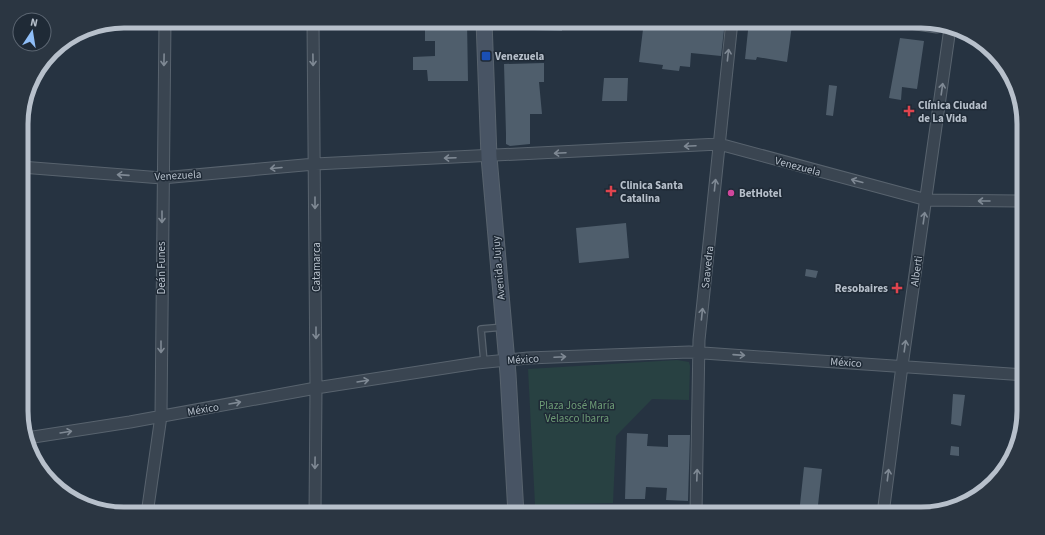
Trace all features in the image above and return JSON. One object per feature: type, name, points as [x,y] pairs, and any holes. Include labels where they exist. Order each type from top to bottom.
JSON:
[{"type":"main road","name":"Avenida Jujuy","points":[[484,28],[489,157],[507,360],[516,507]]},
{"type":"street","name":"Deán Funes","points":[[148,507],[160,416],[165,28]]},
{"type":"street","name":"Catamarca","points":[[313,28],[316,388],[315,507]]},
{"type":"street","name":"Saavedra","points":[[696,507],[700,353],[699,340],[731,28]]},
{"type":"street","name":"Alberti","points":[[885,507],[902,366],[927,200],[949,32]]},
{"type":"street","name":"Venezuela","points":[[28,168],[162,178],[315,164],[489,157],[719,144],[927,200],[1017,201]]},
{"type":"street","name":"México","points":[[31,437],[316,388],[484,362],[507,360],[648,352],[700,353],[1017,374]]},
{"type":"lane","points":[[484,362],[481,329],[504,327]]},
{"type":"green space","name":"Plaza José María Velasco Ibarra","points":[[677,360],[689,362],[689,400],[652,399],[616,436],[613,503],[535,505],[528,369]]},
{"type":"building","points":[[425,28],[467,28],[468,81],[428,81],[427,70],[413,70],[413,57],[435,56],[435,41],[425,41]]},
{"type":"building","points":[[534,28],[562,28],[562,31],[534,30]]},
{"type":"building","points":[[643,28],[724,28],[721,56],[691,53],[690,67],[680,66],[679,71],[662,69],[663,65],[639,62]]},
{"type":"building","points":[[748,28],[792,28],[787,62],[757,57],[756,60],[745,59]]},
{"type":"building","points":[[900,38],[924,41],[917,89],[902,87],[901,100],[889,98]]},
{"type":"building","points":[[544,63],[544,82],[539,82],[542,114],[530,114],[530,144],[510,146],[506,144],[504,64]]},
{"type":"building","points":[[604,78],[628,78],[627,101],[602,101]]},
{"type":"building","points":[[829,85],[837,86],[833,116],[826,115]]},
{"type":"building","points":[[626,223],[629,258],[579,263],[576,228]]},
{"type":"building","points":[[806,269],[818,271],[816,278],[805,276]]},
{"type":"building","points":[[953,394],[965,395],[961,426],[951,424]]},
{"type":"building","points":[[627,433],[648,434],[647,446],[668,447],[668,435],[690,435],[688,501],[666,500],[667,488],[646,487],[645,499],[625,499]]},
{"type":"building","points":[[951,446],[959,447],[959,456],[950,455]]},
{"type":"building","points":[[804,467],[822,469],[818,507],[800,507]]},
{"type":"building","points":[[616,505],[616,507],[537,507]]},
{"type":"place","name":"Venezuela","points":[[486,56]]},
{"type":"place","name":"Clínica Ciudad de La Vida","points":[[909,111]]},
{"type":"place","name":"Clinica Santa Catalina","points":[[611,191]]},
{"type":"place","name":"BetHotel","points":[[731,193]]},
{"type":"place","name":"Resobaires","points":[[897,288]]}]
